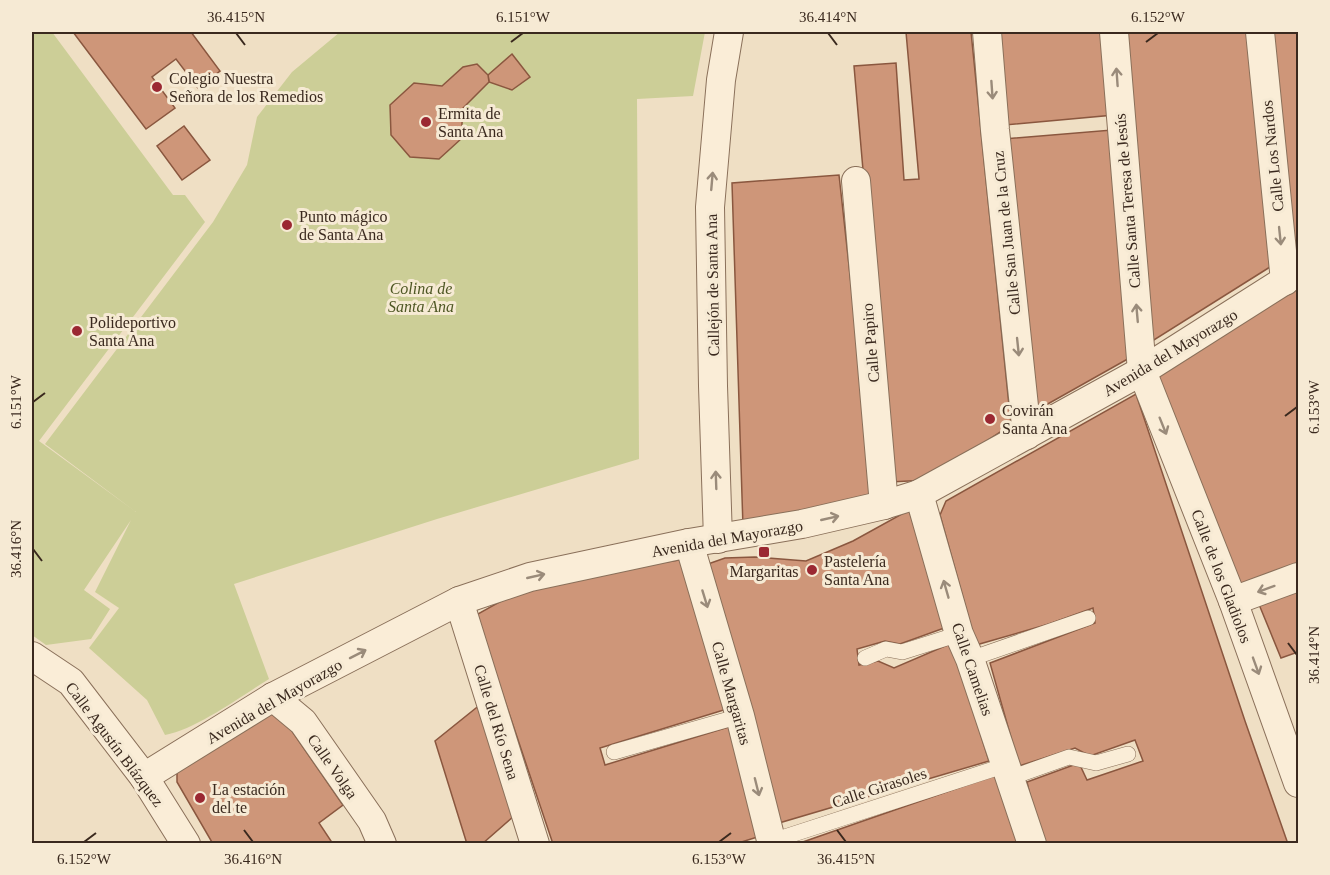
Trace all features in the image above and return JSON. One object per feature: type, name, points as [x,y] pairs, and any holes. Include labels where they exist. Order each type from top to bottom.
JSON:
[{"type":"street","name":"Callejón de Santa Ana","points":[[718,539],[710,207],[721,80],[729,32]]},
{"type":"street","name":"Calle San Juan de la Cruz","points":[[987,32],[1027,435]]},
{"type":"street","name":"Calle Santa Teresa de Jesús","points":[[1114,32],[1142,371]]},
{"type":"street","name":"Calle Los Nardos","points":[[1260,32],[1292,277]]},
{"type":"street","name":"Calle Papiro","points":[[856,181],[884,505]]},
{"type":"street","name":"Avenida del Mayorazgo","points":[[144,777],[273,697],[459,601],[530,577],[688,543],[802,524],[884,505],[919,494],[1142,371],[1292,277]]},
{"type":"street","name":"Calle de los Gladiolos","points":[[1142,371],[1233,601],[1299,783]]},
{"type":"street","name":"Calle Camelias","points":[[919,494],[965,646],[1032,843]]},
{"type":"street","name":"Calle Margaritas","points":[[688,543],[740,716],[768,843]]},
{"type":"street","points":[[1233,601],[1299,577]]},
{"type":"street","name":"Calle del Río Sena","points":[[459,601],[525,839]]},
{"type":"street","name":"Calle Agustín Blázquez","points":[[32,656],[71,682],[144,777],[186,843]]},
{"type":"street","name":"Calle Volga","points":[[273,697],[303,722],[372,821],[382,843]]},
{"type":"lane","points":[[865,658],[886,649],[902,652],[965,646],[1088,618]]},
{"type":"lane","points":[[614,752],[740,716]]},
{"type":"lane","name":"Calle Girasoles","points":[[768,843],[1008,771],[1069,757],[1096,764],[1128,754]]},
{"type":"green space","name":"Colina de Santa Ana","points":[[32,32],[52,32],[173,195],[185,195],[205,222],[39,441],[136,512],[45,444],[213,222],[247,165],[257,117],[292,72],[340,32],[705,32],[693,96],[637,99],[639,459],[437,519],[234,584],[269,679],[205,719],[178,732],[165,735],[147,700],[89,648],[119,608],[95,592],[131,520],[84,590],[110,609],[91,639],[46,645],[32,635]]},
{"type":"building","points":[[73,32],[191,32],[220,71],[198,88],[176,59],[152,77],[175,108],[146,129]]},
{"type":"building","points":[[906,32],[971,32],[1011,425],[928,480],[890,482],[854,66],[896,63],[904,180],[919,179]]},
{"type":"building","points":[[996,32],[1106,32],[1114,115],[1005,125]]},
{"type":"building","points":[[1123,32],[1249,32],[1270,267],[1146,345]]},
{"type":"building","points":[[1269,32],[1298,32],[1298,254],[1291,258]]},
{"type":"building","points":[[512,54],[530,77],[512,90],[489,82],[488,75]]},
{"type":"building","name":"Ermita de Santa Ana","points":[[477,64],[488,75],[489,82],[463,108],[461,139],[439,159],[410,157],[391,135],[390,105],[414,83],[442,86],[463,67]]},
{"type":"building","points":[[184,126],[210,160],[182,180],[157,146]]},
{"type":"building","points":[[1112,130],[1133,356],[1030,414],[1004,139]]},
{"type":"building","points":[[839,175],[875,501],[743,527],[732,183]]},
{"type":"building","points":[[1298,285],[1298,569],[1238,592],[1154,375]]},
{"type":"building","points":[[1136,394],[1288,844],[1044,844],[1036,822],[1027,782],[1079,763],[1087,780],[1143,761],[1135,740],[1090,756],[1075,748],[1019,766],[990,663],[1095,623],[1093,608],[1049,624],[976,645],[940,515],[946,501]]},
{"type":"building","points":[[909,510],[947,627],[900,644],[885,641],[857,649],[859,665],[878,661],[894,668],[952,643],[989,761],[779,823],[708,564],[725,558],[755,557],[806,561],[853,541]]},
{"type":"building","points":[[686,559],[727,709],[600,748],[605,765],[735,725],[764,835],[735,844],[553,844],[476,615],[537,581]]},
{"type":"building","points":[[1298,588],[1298,652],[1281,658],[1258,602]]},
{"type":"building","points":[[481,704],[515,815],[482,844],[467,844],[435,741]]},
{"type":"building","points":[[276,708],[343,805],[319,823],[333,844],[213,844],[177,782],[177,767]]},
{"type":"building","points":[[998,774],[1018,844],[797,844]]},
{"type":"place","name":"Colegio Nuestra Señora de los Remedios","points":[[157,87]]},
{"type":"place","name":"Ermita de Santa Ana","points":[[426,122]]},
{"type":"place","name":"Punto mágico de Santa Ana","points":[[287,225]]},
{"type":"place","name":"Polideportivo Santa Ana","points":[[77,331]]},
{"type":"place","name":"Covirán Santa Ana","points":[[990,419]]},
{"type":"place","name":"Margaritas","points":[[764,552]]},
{"type":"place","name":"Pastelería Santa Ana","points":[[812,570]]},
{"type":"place","name":"La estación del te","points":[[200,798]]}]
